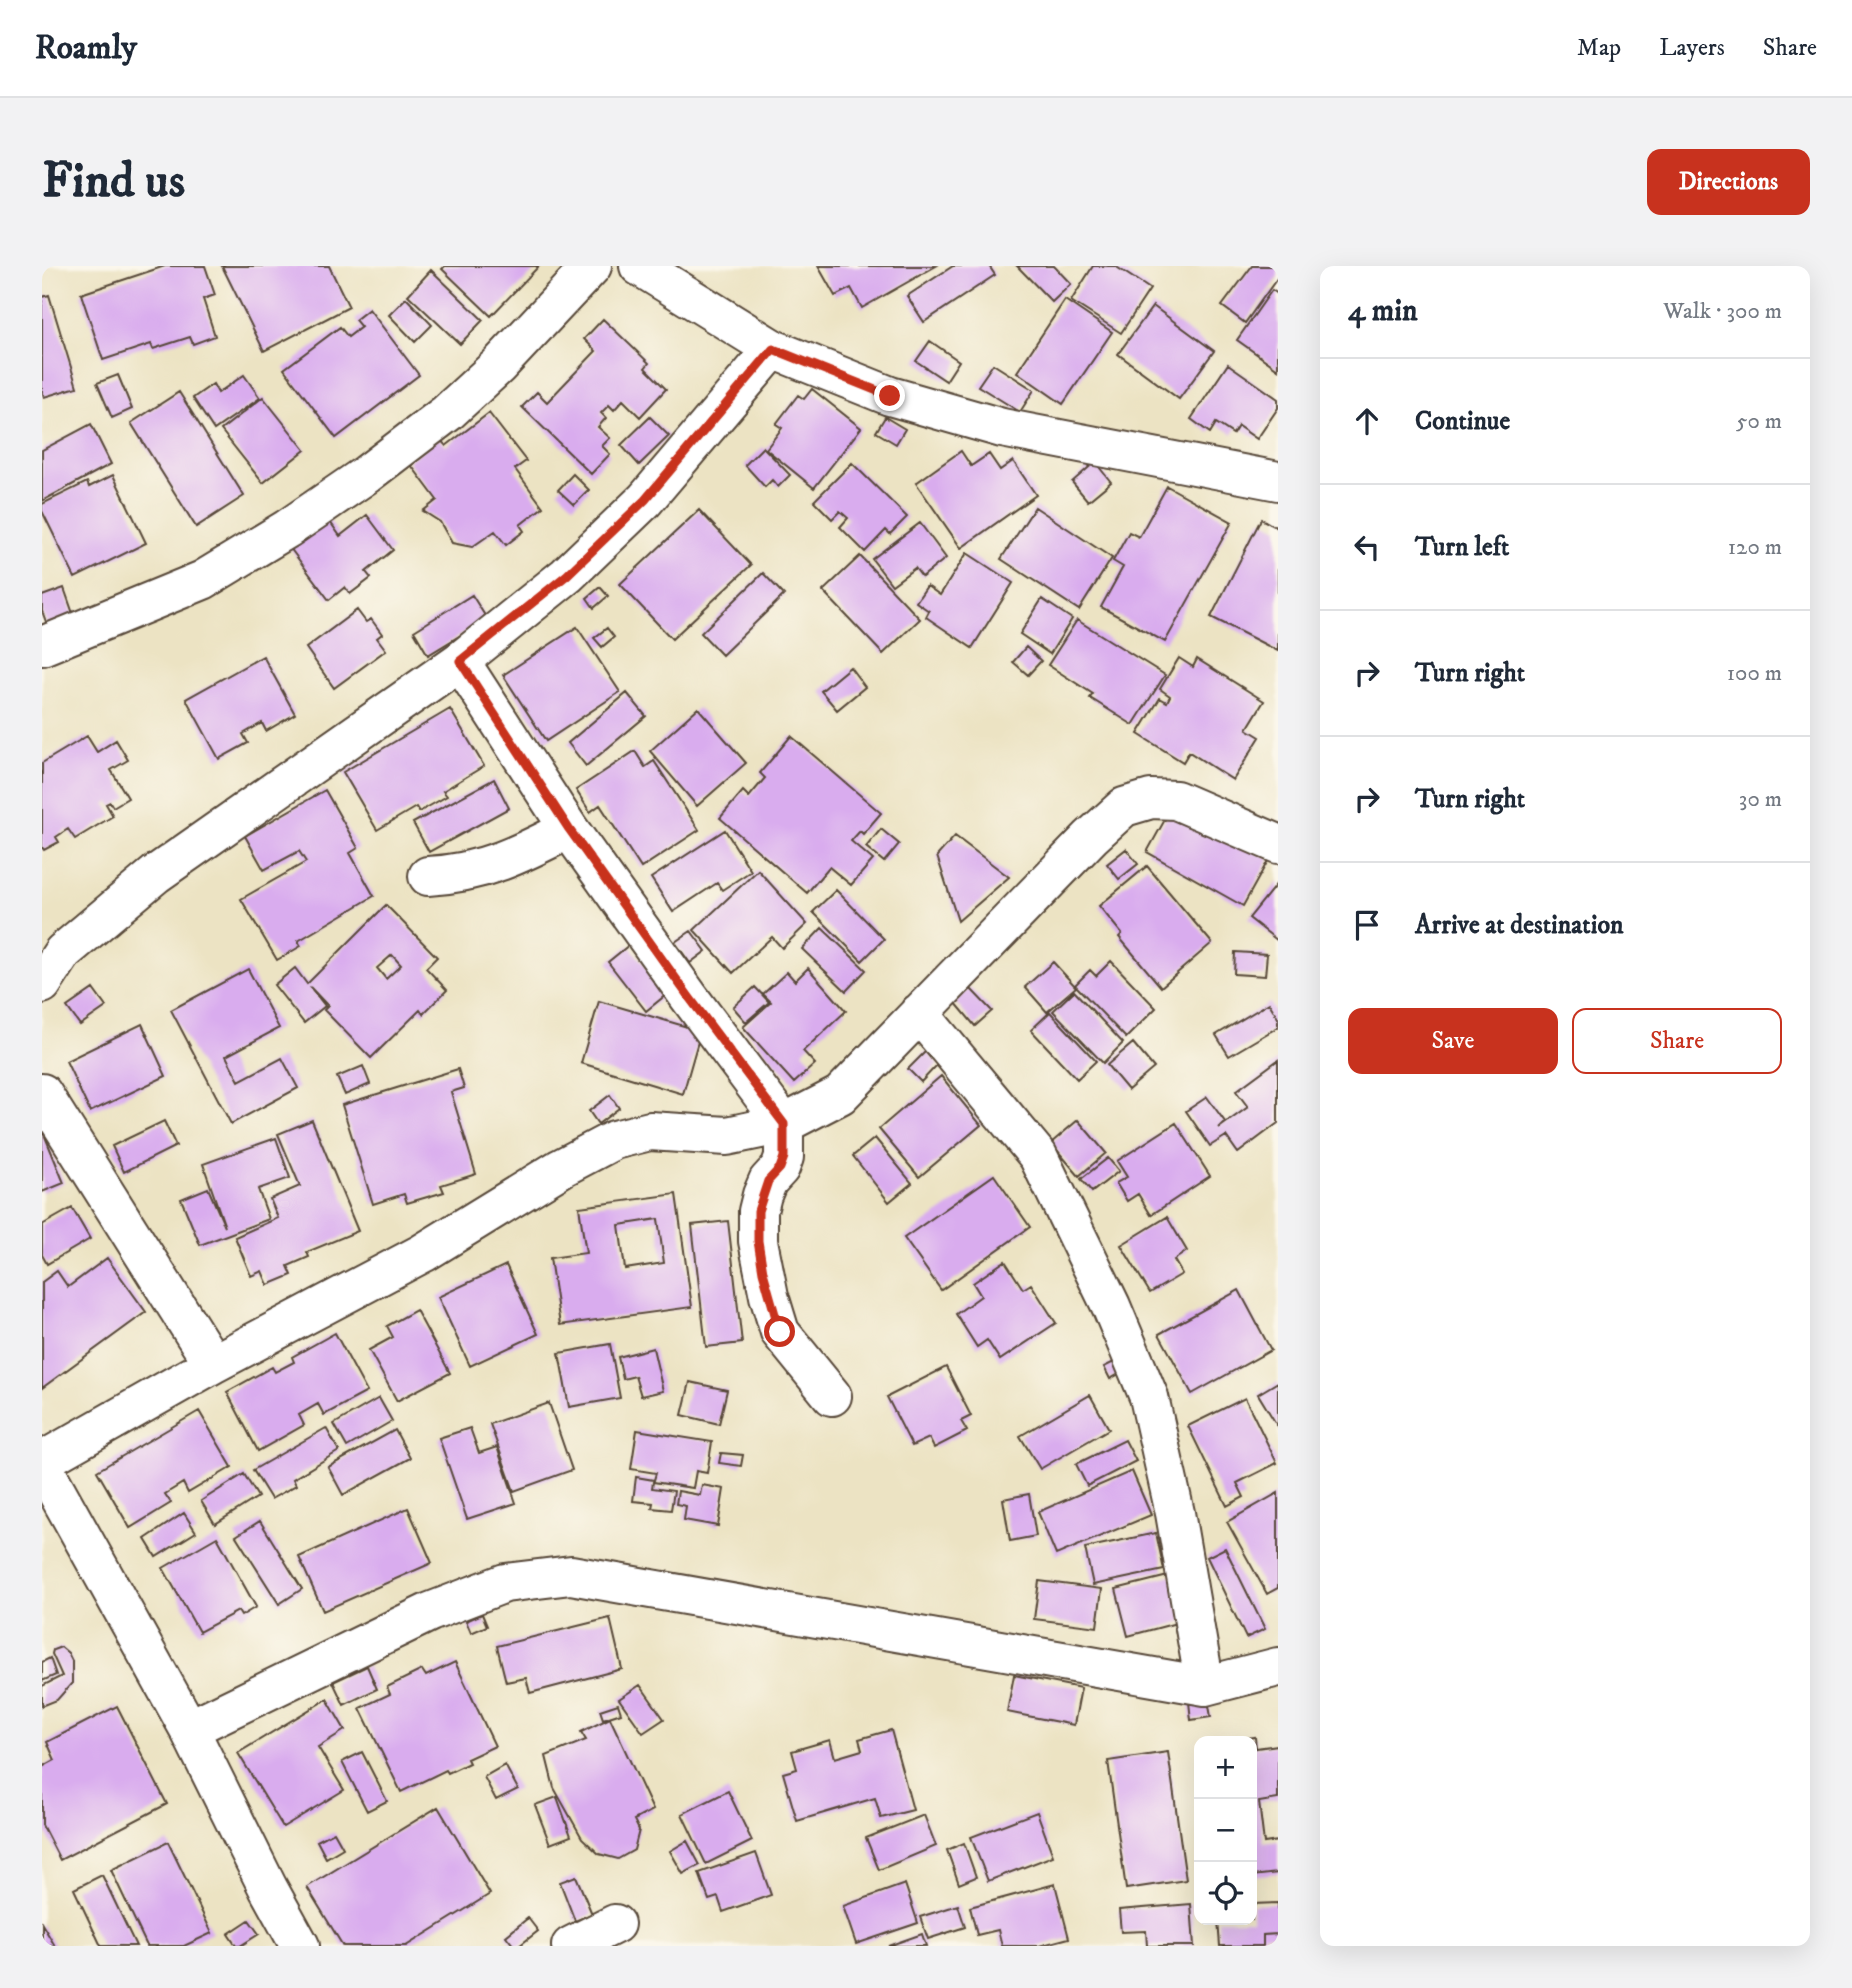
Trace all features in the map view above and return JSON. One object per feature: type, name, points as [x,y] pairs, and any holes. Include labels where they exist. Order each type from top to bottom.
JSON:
[{"type":"street","points":[[42,646],[203,580],[287,529],[367,474],[447,413],[498,366],[592,266]]},
{"type":"street","points":[[639,266],[773,349],[890,396],[1002,428],[1273,471]]},
{"type":"street","points":[[42,984],[63,952],[156,874],[460,661],[567,575],[645,500],[773,349]]},
{"type":"street","points":[[460,661],[569,829],[784,1124],[784,1157],[780,1168],[768,1181],[758,1211],[760,1251],[780,1332],[832,1396]]},
{"type":"street","points":[[300,1946],[189,1729],[42,1463],[213,1364],[423,1253],[561,1168],[614,1140],[650,1131],[727,1136],[784,1124],[840,1094],[1091,837],[1124,807],[1151,799],[1176,800],[1278,844]]},
{"type":"street","points":[[428,876],[457,874],[515,857],[569,829]]},
{"type":"street","points":[[919,1013],[1038,1156],[1125,1340],[1149,1397],[1175,1513],[1205,1686]]},
{"type":"street","points":[[42,1093],[213,1364]]},
{"type":"street","points":[[189,1729],[429,1612],[505,1583],[571,1575],[1205,1686],[1278,1667]]},
{"type":"street","points":[[571,1946],[615,1924]]},
{"type":"building","points":[[165,266],[205,266],[215,295],[203,299],[215,336],[193,344],[190,337],[153,349],[151,344],[103,360],[81,294]]},
{"type":"building","points":[[222,266],[329,266],[349,307],[264,351]]},
{"type":"building","points":[[445,266],[539,266],[491,316],[442,269]]},
{"type":"building","points":[[818,266],[936,266],[862,308],[851,288],[835,296]]},
{"type":"building","points":[[953,266],[989,266],[995,275],[924,322],[907,296]]},
{"type":"building","points":[[1017,266],[1054,266],[1071,284],[1052,302]]},
{"type":"building","points":[[1093,266],[1115,266],[1150,289],[1121,333],[1071,301]]},
{"type":"building","points":[[1252,266],[1278,266],[1278,277],[1245,323],[1222,306]]},
{"type":"building","points":[[431,270],[483,320],[460,344],[408,295]]},
{"type":"building","points":[[1272,290],[1278,294],[1278,369],[1237,340]]},
{"type":"building","points":[[49,295],[77,387],[44,397],[42,297]]},
{"type":"building","points":[[406,298],[432,325],[415,342],[389,315]]},
{"type":"building","points":[[1065,300],[1112,332],[1063,404],[1017,372]]},
{"type":"building","points":[[1153,306],[1214,351],[1179,399],[1118,354]]},
{"type":"building","points":[[369,309],[419,375],[336,438],[284,369],[340,327],[348,337],[361,327],[355,320]]},
{"type":"building","points":[[603,319],[649,363],[645,368],[666,389],[640,417],[623,400],[614,410],[609,405],[601,413],[606,418],[598,427],[610,438],[602,446],[610,454],[591,474],[522,407],[537,392],[547,402],[596,351],[584,339]]},
{"type":"building","points":[[930,341],[959,361],[946,381],[916,361]]},
{"type":"building","points":[[993,364],[1034,390],[1020,412],[978,386]]},
{"type":"building","points":[[1228,364],[1278,399],[1278,408],[1257,439],[1238,426],[1233,434],[1216,423],[1210,433],[1191,419]]},
{"type":"building","points":[[118,375],[132,409],[112,418],[97,383]]},
{"type":"building","points":[[244,375],[260,398],[214,430],[193,398],[213,384],[218,393]]},
{"type":"building","points":[[812,389],[861,428],[814,488],[766,449],[782,428],[776,424],[798,395],[804,399]]},
{"type":"building","points":[[179,392],[244,496],[196,527],[131,423]]},
{"type":"building","points":[[263,397],[305,450],[263,483],[221,430]]},
{"type":"building","points":[[489,413],[526,461],[515,469],[543,507],[520,525],[524,531],[506,545],[495,531],[472,547],[452,543],[440,522],[423,511],[437,500],[408,461],[439,438],[446,446]]},
{"type":"building","points":[[650,417],[669,436],[639,465],[621,445]]},
{"type":"building","points":[[885,417],[905,429],[896,444],[876,432]]},
{"type":"building","points":[[91,424],[111,464],[42,501],[42,450]]},
{"type":"building","points":[[763,447],[790,475],[778,487],[772,480],[765,487],[745,465]]},
{"type":"building","points":[[961,451],[971,466],[989,454],[1000,470],[1013,461],[1036,495],[961,548],[916,483]]},
{"type":"building","points":[[1095,462],[1111,482],[1088,501],[1072,482]]},
{"type":"building","points":[[852,463],[907,517],[890,534],[886,530],[865,552],[840,527],[848,518],[840,511],[832,519],[814,501]]},
{"type":"building","points":[[573,474],[589,490],[574,505],[558,490]]},
{"type":"building","points":[[113,475],[146,543],[75,578],[42,511],[42,504],[87,482],[89,487]]},
{"type":"building","points":[[1167,486],[1232,522],[1165,642],[1101,607],[1123,567],[1113,561],[1129,532],[1139,537]]},
{"type":"building","points":[[1035,507],[1112,558],[1079,610],[1001,559]]},
{"type":"building","points":[[699,510],[751,565],[672,639],[620,584]]},
{"type":"building","points":[[367,515],[393,550],[366,572],[371,578],[350,594],[345,587],[329,600],[290,548],[328,519],[340,536]]},
{"type":"building","points":[[1261,519],[1278,528],[1278,651],[1211,617]]},
{"type":"building","points":[[920,523],[946,558],[922,577],[915,568],[892,585],[872,559]]},
{"type":"building","points":[[967,553],[1013,583],[972,648],[926,617],[929,611],[916,602],[927,586],[940,595]]},
{"type":"building","points":[[860,556],[920,619],[883,654],[823,591]]},
{"type":"building","points":[[763,573],[784,595],[722,655],[701,633]]},
{"type":"building","points":[[600,587],[608,596],[594,608],[587,598]]},
{"type":"building","points":[[64,588],[77,625],[51,635],[42,611],[42,596]]},
{"type":"building","points":[[472,595],[487,619],[428,655],[414,631]]},
{"type":"building","points":[[1042,599],[1072,619],[1050,654],[1020,634]]},
{"type":"building","points":[[357,610],[366,622],[371,619],[382,634],[377,638],[386,650],[334,688],[306,648]]},
{"type":"building","points":[[1077,620],[1165,675],[1133,725],[1090,698],[1093,694],[1048,665]]},
{"type":"building","points":[[577,627],[620,692],[546,741],[503,675]]},
{"type":"building","points":[[607,628],[614,637],[602,647],[594,638]]},
{"type":"building","points":[[1026,647],[1041,661],[1028,675],[1013,662]]},
{"type":"building","points":[[263,656],[295,714],[266,731],[262,723],[243,734],[248,743],[219,759],[186,699]]},
{"type":"building","points":[[1179,658],[1193,667],[1197,659],[1264,701],[1247,729],[1260,737],[1233,780],[1189,752],[1183,762],[1138,734],[1160,698],[1167,702],[1170,696],[1160,689]]},
{"type":"building","points":[[850,667],[865,687],[837,710],[821,691]]},
{"type":"building","points":[[627,693],[646,716],[586,766],[568,743]]},
{"type":"building","points":[[698,708],[746,763],[697,806],[650,751]]},
{"type":"building","points":[[450,709],[484,766],[443,791],[447,796],[419,812],[416,807],[377,830],[343,772]]},
{"type":"building","points":[[87,736],[97,752],[116,740],[128,760],[111,770],[128,798],[113,807],[110,802],[106,804],[113,816],[75,839],[68,829],[56,837],[59,842],[44,850],[42,763]]},
{"type":"building","points":[[791,736],[881,813],[863,834],[860,831],[851,841],[873,860],[851,885],[829,867],[807,893],[720,818],[743,791],[749,797],[765,778],[760,773]]},
{"type":"building","points":[[635,751],[645,767],[654,761],[699,830],[641,868],[600,805],[590,812],[576,790]]},
{"type":"building","points":[[494,779],[509,808],[429,852],[413,823]]},
{"type":"building","points":[[325,790],[358,848],[350,853],[374,896],[298,941],[301,946],[277,960],[241,899],[306,862],[299,851],[264,870],[245,836]]},
{"type":"building","points":[[1173,805],[1269,859],[1243,906],[1147,852]]},
{"type":"building","points":[[881,829],[899,844],[884,862],[866,847]]},
{"type":"building","points":[[725,830],[751,871],[722,890],[717,883],[673,912],[651,878]]},
{"type":"building","points":[[955,836],[1009,877],[958,921],[937,856]]},
{"type":"building","points":[[1126,849],[1138,864],[1119,879],[1107,864]]},
{"type":"building","points":[[1147,866],[1212,943],[1161,987],[1119,937],[1122,934],[1099,906]]},
{"type":"building","points":[[758,870],[807,924],[782,948],[772,937],[733,973],[694,930]]},
{"type":"building","points":[[1278,882],[1278,941],[1249,918]]},
{"type":"building","points":[[836,890],[884,939],[862,961],[813,912]]},
{"type":"building","points":[[386,905],[437,957],[426,968],[447,990],[423,1014],[420,1010],[371,1058],[324,1010],[328,1006],[310,987],[325,1006],[304,1023],[274,985],[295,968],[307,984]],"holes":[[[392,955],[401,965],[386,979],[377,968]]]},
{"type":"building","points":[[822,928],[866,970],[846,991],[802,949]]},
{"type":"building","points":[[691,931],[706,951],[690,963],[675,942]]},
{"type":"building","points":[[629,945],[667,994],[646,1011],[608,962]]},
{"type":"building","points":[[1235,952],[1267,954],[1265,976],[1234,974]]},
{"type":"building","points":[[1111,961],[1156,1008],[1126,1038],[1075,985],[1090,970],[1096,976]]},
{"type":"building","points":[[1053,962],[1076,987],[1047,1012],[1025,987]]},
{"type":"building","points":[[808,968],[846,1011],[803,1051],[815,1064],[794,1083],[743,1027],[771,1002],[763,994],[787,972],[795,981]]},
{"type":"building","points":[[248,969],[279,1028],[226,1056],[239,1081],[282,1058],[298,1088],[231,1124],[171,1010]]},
{"type":"building","points":[[755,987],[769,1002],[746,1022],[733,1007]]},
{"type":"building","points":[[970,988],[992,1011],[975,1026],[955,1002]]},
{"type":"building","points":[[93,989],[106,1007],[80,1025],[67,1007]]},
{"type":"building","points":[[1074,991],[1123,1043],[1103,1063],[1053,1011]]},
{"type":"building","points":[[599,1001],[701,1031],[683,1094],[581,1063]]},
{"type":"building","points":[[1269,1003],[1278,1018],[1278,1027],[1229,1056],[1216,1035]]},
{"type":"building","points":[[1050,1012],[1096,1061],[1077,1079],[1031,1030]]},
{"type":"building","points":[[142,1024],[166,1076],[90,1112],[66,1061]]},
{"type":"building","points":[[1133,1043],[1154,1068],[1128,1090],[1107,1065]]},
{"type":"building","points":[[926,1051],[938,1064],[921,1082],[908,1069]]},
{"type":"building","points":[[1278,1060],[1278,1123],[1238,1153],[1226,1136],[1210,1146],[1186,1111],[1207,1097],[1225,1122],[1219,1128],[1248,1107],[1236,1091]]},
{"type":"building","points":[[363,1066],[370,1084],[345,1095],[337,1077]]},
{"type":"building","points":[[458,1069],[464,1088],[451,1092],[476,1174],[441,1185],[444,1192],[407,1203],[404,1194],[373,1204],[342,1105]]},
{"type":"building","points":[[941,1076],[981,1125],[919,1177],[879,1129]]},
{"type":"building","points":[[610,1095],[619,1108],[598,1124],[589,1111]]},
{"type":"building","points":[[312,1120],[358,1231],[307,1252],[309,1257],[288,1266],[292,1275],[268,1285],[262,1271],[251,1276],[235,1237],[278,1218],[270,1199],[300,1186],[278,1134]]},
{"type":"building","points":[[1078,1120],[1106,1153],[1079,1176],[1051,1143]]},
{"type":"building","points":[[164,1121],[176,1146],[124,1172],[112,1146]]},
{"type":"building","points":[[1176,1123],[1210,1176],[1151,1215],[1138,1194],[1127,1201],[1116,1183],[1127,1177],[1117,1161]]},
{"type":"building","points":[[42,1129],[64,1183],[42,1192]]},
{"type":"building","points":[[276,1138],[290,1178],[258,1189],[269,1219],[200,1245],[181,1199],[208,1188],[225,1227],[203,1164]]},
{"type":"building","points":[[875,1138],[912,1183],[889,1202],[853,1156]]},
{"type":"building","points":[[1108,1158],[1119,1171],[1092,1192],[1081,1179]]},
{"type":"building","points":[[994,1175],[1030,1227],[941,1290],[904,1238]]},
{"type":"building","points":[[676,1194],[692,1307],[560,1325],[550,1258],[586,1253],[579,1207]],"holes":[[[658,1219],[664,1263],[625,1269],[619,1225]]]},
{"type":"building","points":[[72,1208],[90,1239],[47,1264],[42,1255],[42,1225]]},
{"type":"building","points":[[1167,1217],[1187,1251],[1174,1260],[1182,1274],[1150,1293],[1121,1245]]},
{"type":"building","points":[[728,1221],[742,1343],[706,1347],[692,1225]]},
{"type":"building","points":[[107,1258],[146,1312],[42,1388],[42,1282],[57,1271],[68,1287]]},
{"type":"building","points":[[1005,1261],[1023,1289],[1031,1284],[1056,1323],[1000,1360],[987,1340],[977,1347],[956,1314],[981,1296],[973,1283]]},
{"type":"building","points":[[506,1265],[538,1334],[470,1366],[438,1297]]},
{"type":"building","points":[[1239,1290],[1271,1350],[1192,1394],[1159,1334]]},
{"type":"building","points":[[416,1310],[450,1373],[397,1401],[369,1350],[393,1337],[387,1326]]},
{"type":"building","points":[[335,1333],[367,1392],[324,1415],[318,1404],[299,1415],[304,1425],[258,1451],[227,1392],[272,1367],[275,1372],[294,1362],[292,1357]]},
{"type":"building","points":[[610,1344],[620,1398],[569,1407],[559,1353]]},
{"type":"building","points":[[653,1348],[663,1391],[641,1396],[635,1376],[623,1379],[618,1357]]},
{"type":"building","points":[[1118,1360],[1124,1371],[1110,1379],[1104,1367]]},
{"type":"building","points":[[946,1367],[971,1416],[961,1421],[967,1431],[934,1448],[929,1438],[912,1446],[887,1397]]},
{"type":"building","points":[[690,1382],[727,1390],[719,1424],[682,1415]]},
{"type":"building","points":[[1278,1382],[1278,1427],[1258,1394]]},
{"type":"building","points":[[1090,1395],[1109,1429],[1040,1469],[1020,1436]]},
{"type":"building","points":[[379,1398],[392,1421],[347,1447],[334,1424]]},
{"type":"building","points":[[1245,1398],[1277,1463],[1237,1483],[1244,1497],[1227,1506],[1188,1426]]},
{"type":"building","points":[[549,1403],[572,1470],[514,1491],[490,1424]]},
{"type":"building","points":[[199,1411],[232,1467],[188,1493],[183,1483],[165,1494],[171,1503],[130,1528],[97,1471]]},
{"type":"building","points":[[326,1428],[339,1451],[293,1479],[296,1485],[271,1499],[253,1470]]},
{"type":"building","points":[[470,1428],[479,1453],[497,1447],[516,1503],[467,1519],[439,1438]]},
{"type":"building","points":[[395,1430],[410,1458],[343,1495],[328,1467]]},
{"type":"building","points":[[637,1430],[712,1442],[707,1473],[696,1471],[693,1488],[653,1482],[652,1488],[674,1491],[671,1510],[652,1508],[653,1503],[633,1501],[636,1477],[654,1480],[656,1473],[631,1469]]},
{"type":"building","points":[[1125,1440],[1136,1461],[1087,1486],[1076,1464]]},
{"type":"building","points":[[721,1453],[743,1455],[741,1466],[719,1463]]},
{"type":"building","points":[[1132,1471],[1151,1515],[1056,1555],[1038,1512]]},
{"type":"building","points":[[244,1474],[258,1497],[215,1524],[201,1501]]},
{"type":"building","points":[[702,1485],[724,1489],[718,1526],[684,1520],[686,1506],[676,1504],[678,1491],[700,1495]]},
{"type":"building","points":[[1278,1493],[1278,1588],[1267,1594],[1227,1522]]},
{"type":"building","points":[[1029,1494],[1036,1536],[1010,1541],[1003,1499]]},
{"type":"building","points":[[408,1508],[432,1563],[323,1611],[299,1557]]},
{"type":"building","points":[[184,1513],[196,1532],[156,1557],[145,1539]]},
{"type":"building","points":[[260,1521],[302,1589],[279,1604],[236,1536]]},
{"type":"building","points":[[1156,1533],[1164,1570],[1093,1585],[1085,1548]]},
{"type":"building","points":[[217,1537],[256,1607],[241,1616],[238,1611],[199,1632],[163,1568]]},
{"type":"building","points":[[1225,1548],[1265,1629],[1246,1638],[1207,1557]]},
{"type":"building","points":[[1172,1575],[1184,1621],[1128,1636],[1116,1589]]},
{"type":"building","points":[[1039,1581],[1102,1589],[1097,1627],[1034,1619]]},
{"type":"building","points":[[482,1614],[487,1626],[471,1633],[466,1621]]},
{"type":"building","points":[[610,1618],[622,1669],[530,1693],[526,1678],[506,1682],[497,1646]]},
{"type":"building","points":[[61,1647],[72,1661],[72,1683],[57,1700],[42,1706],[42,1686],[62,1676],[52,1654],[53,1650]]},
{"type":"building","points":[[50,1658],[56,1675],[42,1681],[42,1662]]},
{"type":"building","points":[[455,1662],[495,1746],[467,1759],[469,1763],[448,1773],[446,1770],[401,1792],[360,1708],[390,1694],[387,1687],[422,1670],[426,1676]]},
{"type":"building","points":[[367,1666],[377,1689],[344,1705],[333,1682]]},
{"type":"building","points":[[1014,1675],[1081,1688],[1074,1725],[1007,1712]]},
{"type":"building","points":[[640,1685],[664,1719],[643,1733],[619,1699]]},
{"type":"building","points":[[327,1699],[345,1730],[318,1747],[344,1790],[283,1827],[238,1753]]},
{"type":"building","points":[[1208,1700],[1211,1717],[1191,1720],[1189,1702]]},
{"type":"building","points":[[618,1704],[621,1713],[603,1719],[600,1710]]},
{"type":"building","points":[[117,1706],[167,1804],[60,1860],[42,1825],[42,1767],[55,1760],[47,1742]]},
{"type":"building","points":[[610,1718],[653,1810],[634,1820],[639,1830],[634,1850],[618,1859],[599,1854],[582,1838],[554,1788],[546,1756],[586,1740],[581,1732]]},
{"type":"building","points":[[891,1730],[913,1810],[881,1818],[875,1798],[797,1821],[783,1773],[797,1769],[792,1751],[830,1740],[835,1758],[862,1750],[859,1739]]},
{"type":"building","points":[[1278,1745],[1278,1799],[1259,1802],[1264,1843],[1278,1841],[1278,1873],[1257,1875],[1257,1748]]},
{"type":"building","points":[[362,1752],[387,1801],[367,1811],[342,1762]]},
{"type":"building","points":[[1168,1752],[1186,1880],[1126,1889],[1108,1761]]},
{"type":"building","points":[[505,1765],[518,1789],[496,1800],[484,1777]]},
{"type":"building","points":[[728,1791],[752,1841],[706,1864],[682,1814]]},
{"type":"building","points":[[557,1797],[571,1836],[550,1844],[535,1805]]},
{"type":"building","points":[[438,1807],[490,1894],[406,1946],[343,1946],[307,1887]]},
{"type":"building","points":[[1037,1812],[1053,1856],[988,1881],[971,1837]]},
{"type":"building","points":[[924,1815],[936,1846],[879,1870],[866,1838]]},
{"type":"building","points":[[334,1832],[343,1848],[326,1858],[317,1841]]},
{"type":"building","points":[[687,1841],[700,1865],[683,1874],[670,1851]]},
{"type":"building","points":[[168,1842],[212,1933],[184,1946],[147,1946],[111,1870]]},
{"type":"building","points":[[964,1843],[976,1877],[959,1884],[947,1850]]},
{"type":"building","points":[[756,1853],[771,1895],[723,1912],[718,1897],[709,1900],[699,1873]]},
{"type":"building","points":[[102,1875],[136,1946],[101,1946],[74,1889]]},
{"type":"building","points":[[576,1876],[592,1914],[575,1921],[560,1882]]},
{"type":"building","points":[[905,1884],[918,1923],[856,1944],[843,1906]]},
{"type":"building","points":[[1055,1884],[1069,1938],[1039,1946],[1002,1946],[998,1930],[977,1935],[970,1907]]},
{"type":"building","points":[[1278,1903],[1278,1934],[1263,1935],[1263,1946],[1220,1946],[1218,1925],[1257,1925],[1257,1904]]},
{"type":"building","points":[[1191,1904],[1194,1946],[1147,1946],[1146,1931],[1121,1932],[1119,1910]]},
{"type":"building","points":[[958,1905],[965,1927],[928,1939],[920,1917]]},
{"type":"building","points":[[528,1918],[538,1931],[519,1946],[514,1946],[506,1936]]},
{"type":"building","points":[[249,1920],[259,1934],[236,1946],[228,1934]]},
{"type":"building","points":[[42,1924],[55,1946],[42,1946]]},
{"type":"building","points":[[922,1934],[926,1946],[888,1946]]},
{"type":"route","points":[[780,1332],[763,1272],[758,1241],[758,1211],[768,1181],[780,1168],[784,1157],[784,1124],[569,829],[460,661],[567,575],[645,500],[773,349],[890,396]]}]
